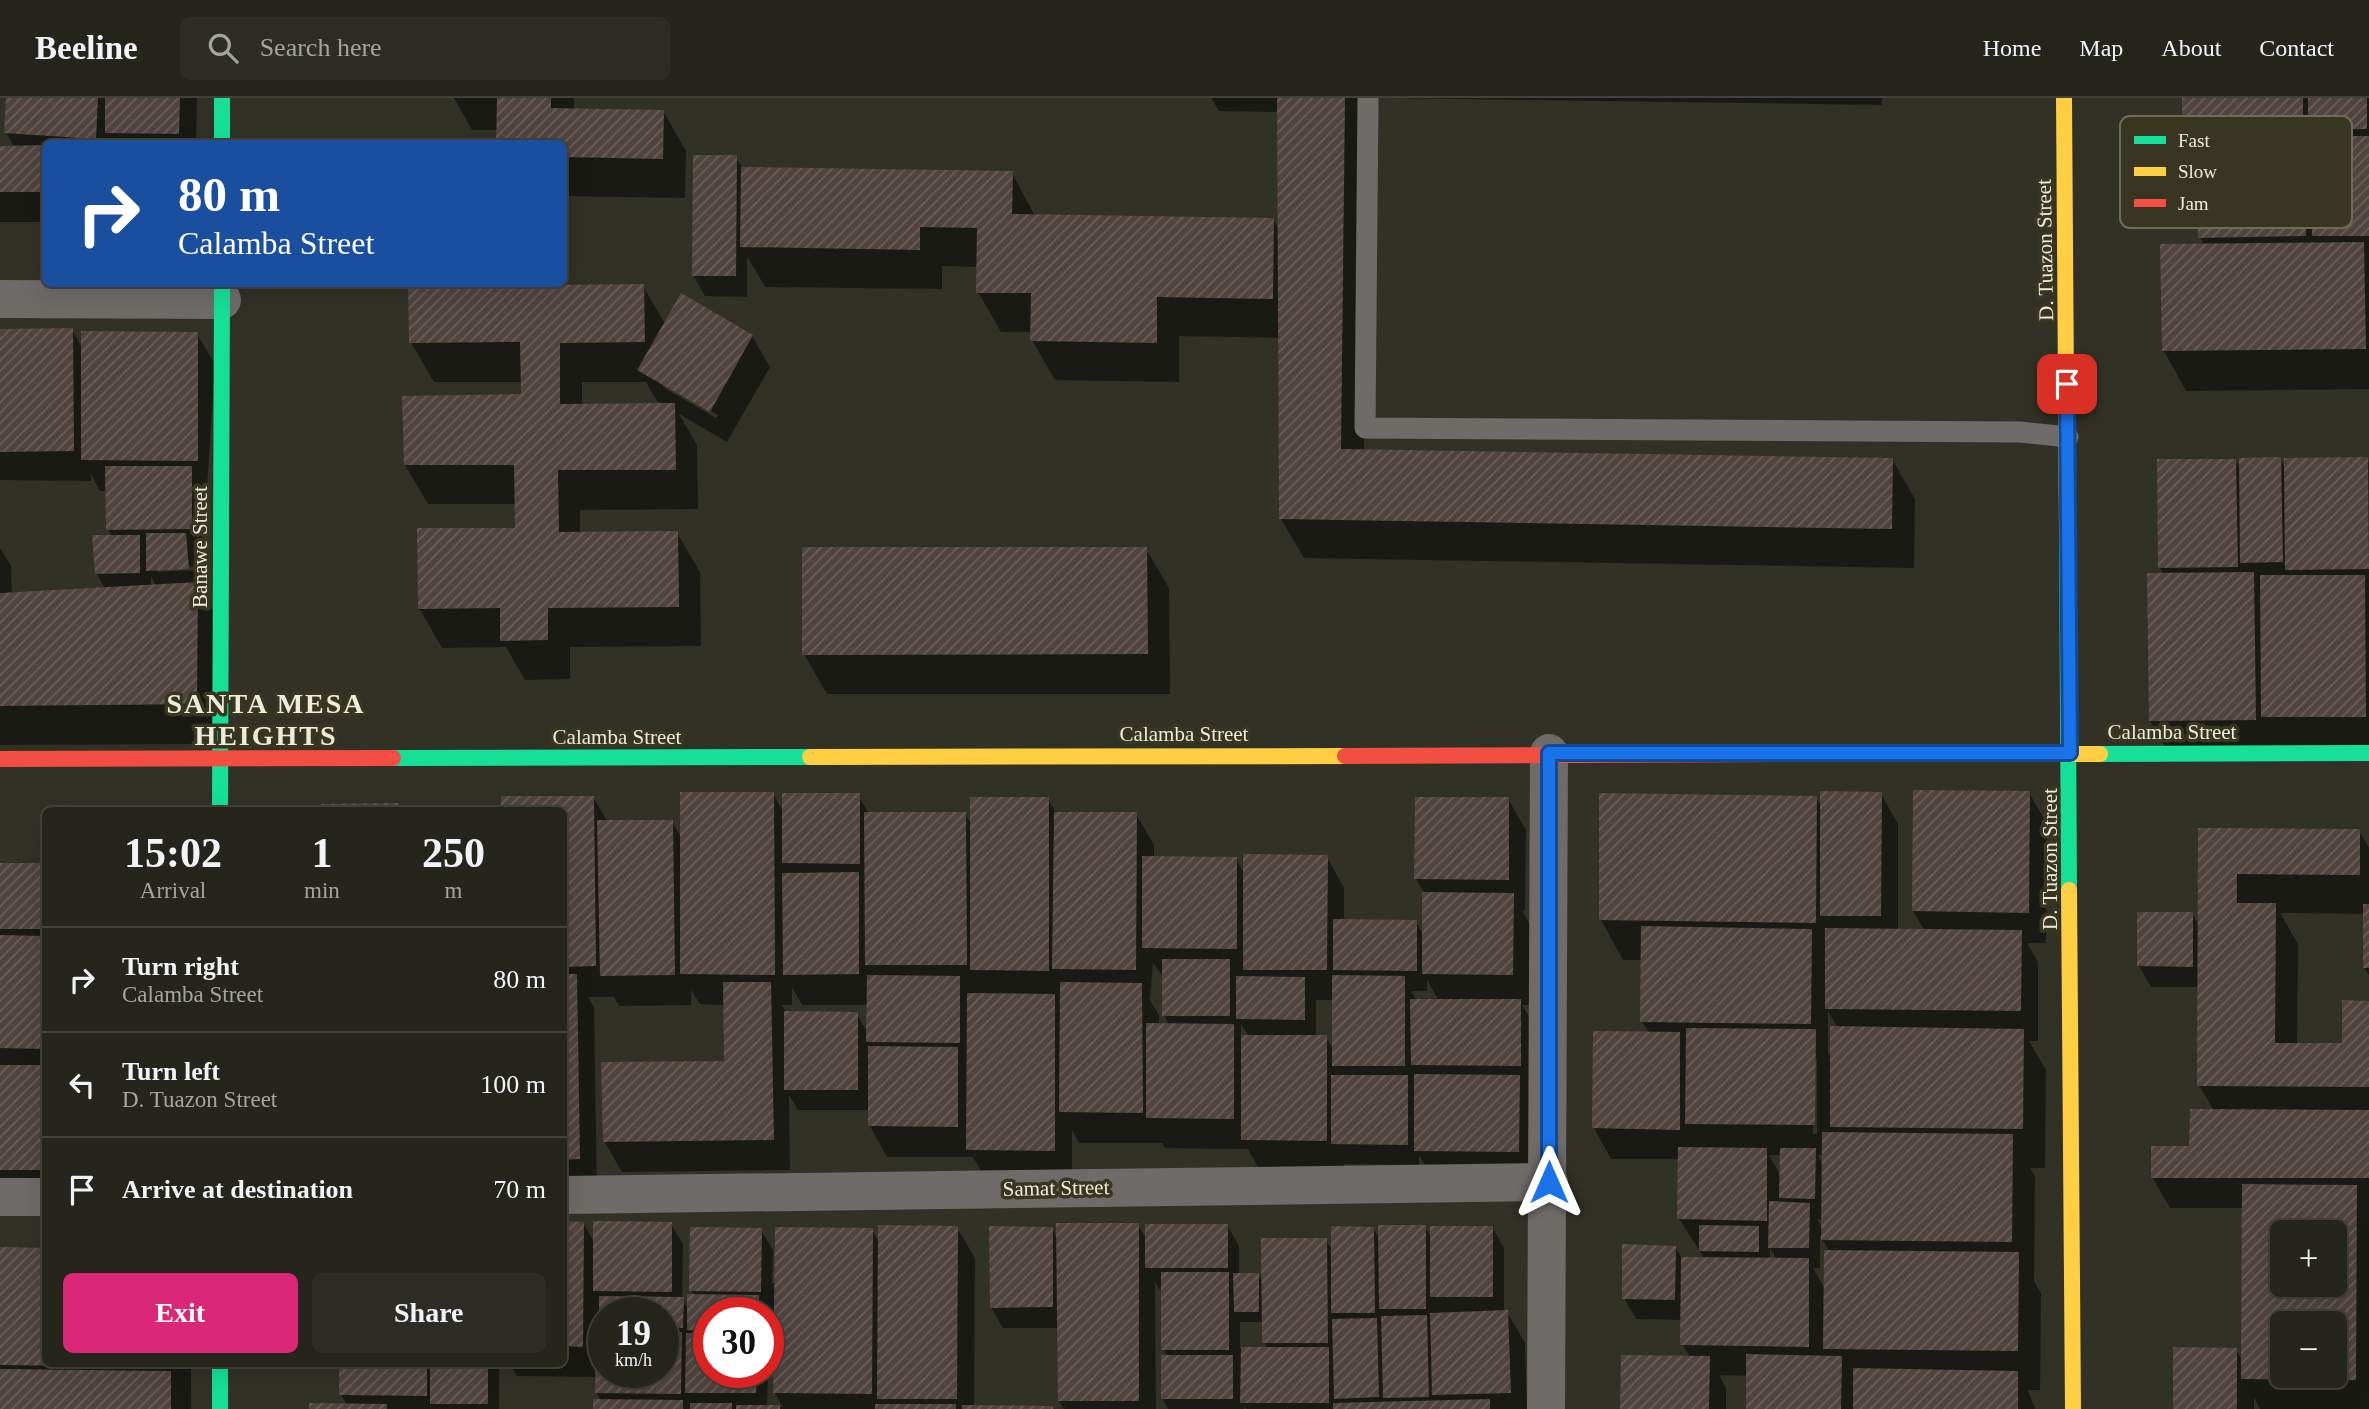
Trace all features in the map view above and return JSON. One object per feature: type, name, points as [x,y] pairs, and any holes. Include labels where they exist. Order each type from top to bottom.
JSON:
[{"type":"street","points":[[222,98],[222,140]]},
{"type":"street","name":"D. Tuazon Street","points":[[2064,98],[2073,1409]]},
{"type":"street","points":[[0,299],[222,292]]},
{"type":"street","name":"Banawe Street","points":[[220,807],[222,292]]},
{"type":"street","points":[[1546,1409],[1549,753]]},
{"type":"street","name":"Calamba Street","points":[[0,760],[1549,753],[2369,753]]},
{"type":"street","name":"Samat Street","points":[[567,1195],[1549,1182]]},
{"type":"street","points":[[0,1197],[42,1197]]},
{"type":"street","points":[[220,1367],[220,1409]]},
{"type":"lane","points":[[1368,98],[1365,428],[2021,432],[2068,437]]},
{"type":"building","points":[[6,98],[98,98],[96,139],[4,133]]},
{"type":"building","points":[[105,98],[180,98],[179,134],[105,133]]},
{"type":"building","points":[[497,98],[551,98],[551,108],[664,110],[663,159],[567,157],[567,140],[496,140]]},
{"type":"building","points":[[1277,98],[1345,98],[1341,449],[1893,458],[1892,529],[1279,519]]},
{"type":"building","points":[[2182,98],[2303,98],[2303,116],[2182,116]]},
{"type":"building","points":[[2308,98],[2367,98],[2367,129],[2352,129],[2352,116],[2308,116]]},
{"type":"building","points":[[2352,136],[2369,136],[2369,236],[2312,236],[2312,228],[2352,228]]},
{"type":"building","points":[[42,145],[42,192],[0,192],[0,146]]},
{"type":"building","points":[[693,155],[737,155],[736,276],[692,276]]},
{"type":"building","points":[[741,167],[1013,171],[1012,214],[1274,218],[1273,299],[1157,297],[1157,343],[1030,341],[1031,293],[976,293],[977,228],[920,227],[920,250],[740,247]]},
{"type":"building","points":[[2198,228],[2306,228],[2306,236],[2198,238]]},
{"type":"building","points":[[2364,242],[2366,349],[2162,351],[2160,244]]},
{"type":"building","points":[[644,284],[645,342],[560,343],[560,404],[675,403],[676,470],[558,470],[559,532],[678,531],[679,607],[548,608],[548,640],[500,641],[500,608],[418,609],[417,528],[515,528],[514,465],[404,465],[402,396],[521,394],[520,342],[409,343],[408,287],[567,287],[567,285]]},
{"type":"building","points":[[681,293],[753,335],[710,412],[637,370]]},
{"type":"building","points":[[73,328],[74,451],[0,452],[0,329]]},
{"type":"building","points":[[81,331],[198,332],[198,461],[81,460]]},
{"type":"building","points":[[2281,457],[2283,562],[2240,563],[2239,458]]},
{"type":"building","points":[[2368,457],[2369,569],[2285,570],[2284,458]]},
{"type":"building","points":[[2157,459],[2236,459],[2238,567],[2158,568]]},
{"type":"building","points":[[105,466],[192,466],[192,529],[106,530]]},
{"type":"building","points":[[146,533],[186,533],[189,569],[146,571]]},
{"type":"building","points":[[92,535],[140,535],[140,573],[95,574]]},
{"type":"building","points":[[802,547],[1147,547],[1148,654],[802,655]]},
{"type":"building","points":[[2254,572],[2256,720],[2149,721],[2147,573]]},
{"type":"building","points":[[2260,575],[2365,575],[2366,717],[2261,717]]},
{"type":"building","points":[[198,582],[197,704],[0,706],[0,593]]},
{"type":"building","points":[[1913,790],[2030,791],[2029,913],[1912,911]]},
{"type":"building","points":[[1820,791],[1882,792],[1881,916],[1820,916]]},
{"type":"building","points":[[680,792],[774,792],[775,975],[680,974]]},
{"type":"building","points":[[782,793],[860,793],[860,864],[782,863]]},
{"type":"building","points":[[1599,793],[1817,796],[1816,923],[1599,920]]},
{"type":"building","points":[[501,796],[594,796],[596,966],[567,967],[567,807],[501,807]]},
{"type":"building","points":[[970,797],[1049,797],[1049,971],[970,970]]},
{"type":"building","points":[[1415,797],[1509,797],[1509,880],[1414,879]]},
{"type":"building","points":[[399,803],[399,807],[321,807],[321,804]]},
{"type":"building","points":[[864,812],[966,812],[967,965],[865,965]]},
{"type":"building","points":[[1054,812],[1137,812],[1136,970],[1052,969]]},
{"type":"building","points":[[597,820],[673,820],[675,975],[600,976]]},
{"type":"building","points":[[2198,828],[2360,829],[2360,875],[2237,874],[2237,903],[2276,903],[2275,1043],[2342,1043],[2342,1000],[2369,1001],[2369,1087],[2197,1086]]},
{"type":"building","points":[[1243,854],[1328,855],[1327,970],[1243,970]]},
{"type":"building","points":[[1142,856],[1237,857],[1237,949],[1142,948]]},
{"type":"building","points":[[0,863],[42,863],[42,929],[0,929]]},
{"type":"building","points":[[859,872],[859,974],[783,975],[782,873]]},
{"type":"building","points":[[1422,892],[1514,893],[1513,975],[1422,974]]},
{"type":"building","points":[[2363,904],[2369,904],[2369,968],[2363,968]]},
{"type":"building","points":[[2137,912],[2193,912],[2193,967],[2137,966]]},
{"type":"building","points":[[1333,919],[1417,920],[1417,971],[1333,970]]},
{"type":"building","points":[[1641,926],[1812,929],[1811,1024],[1640,1022]]},
{"type":"building","points":[[1825,928],[2022,930],[2021,1011],[1825,1009]]},
{"type":"building","points":[[0,935],[42,936],[42,1049],[0,1048]]},
{"type":"building","points":[[1162,959],[1230,959],[1230,1016],[1162,1016]]},
{"type":"building","points":[[567,974],[577,974],[580,1159],[567,1160]]},
{"type":"building","points":[[867,975],[960,976],[960,1043],[866,1042]]},
{"type":"building","points":[[1332,975],[1405,976],[1405,1066],[1332,1066]]},
{"type":"building","points":[[1236,976],[1305,977],[1305,1020],[1236,1019]]},
{"type":"building","points":[[723,982],[771,982],[774,1140],[603,1142],[601,1062],[724,1061]]},
{"type":"building","points":[[1060,982],[1142,983],[1143,1113],[1059,1112]]},
{"type":"building","points":[[967,993],[1055,994],[1055,1151],[966,1150]]},
{"type":"building","points":[[1410,999],[1521,999],[1521,1066],[1411,1065]]},
{"type":"building","points":[[784,1011],[858,1012],[858,1090],[784,1090]]},
{"type":"building","points":[[1146,1023],[1234,1024],[1234,1119],[1146,1118]]},
{"type":"building","points":[[1830,1026],[2024,1029],[2023,1129],[1830,1127]]},
{"type":"building","points":[[1686,1028],[1816,1029],[1815,1125],[1685,1124]]},
{"type":"building","points":[[1593,1031],[1680,1032],[1680,1130],[1592,1128]]},
{"type":"building","points":[[1241,1035],[1327,1035],[1327,1141],[1241,1140]]},
{"type":"building","points":[[868,1046],[958,1047],[958,1127],[868,1126]]},
{"type":"building","points":[[0,1065],[42,1065],[42,1170],[0,1170]]},
{"type":"building","points":[[1414,1074],[1520,1075],[1519,1152],[1414,1151]]},
{"type":"building","points":[[1331,1075],[1408,1075],[1408,1145],[1331,1144]]},
{"type":"building","points":[[2190,1109],[2369,1110],[2369,1178],[2151,1178],[2151,1146],[2189,1146]]},
{"type":"building","points":[[1822,1132],[2013,1134],[2012,1242],[1821,1240]]},
{"type":"building","points":[[1678,1147],[1767,1148],[1767,1221],[1677,1219]]},
{"type":"building","points":[[1780,1148],[1816,1148],[1815,1199],[1779,1198]]},
{"type":"building","points":[[2242,1184],[2357,1185],[2356,1380],[2347,1380],[2347,1311],[2270,1311],[2270,1379],[2241,1379]]},
{"type":"building","points":[[1769,1201],[1810,1203],[1809,1248],[1768,1248]]},
{"type":"building","points":[[567,1221],[584,1222],[583,1347],[567,1346]]},
{"type":"building","points":[[593,1221],[672,1222],[672,1292],[593,1291]]},
{"type":"building","points":[[1056,1223],[1139,1223],[1139,1401],[1058,1401]]},
{"type":"building","points":[[1145,1224],[1228,1224],[1228,1268],[1145,1268]]},
{"type":"building","points":[[878,1225],[958,1226],[957,1399],[877,1399]]},
{"type":"building","points":[[1378,1225],[1426,1225],[1426,1309],[1379,1309]]},
{"type":"building","points":[[1699,1225],[1759,1226],[1759,1252],[1699,1251]]},
{"type":"building","points":[[989,1226],[1053,1227],[1053,1307],[990,1308]]},
{"type":"building","points":[[1331,1226],[1374,1227],[1375,1313],[1331,1313]]},
{"type":"building","points":[[1430,1226],[1493,1226],[1493,1297],[1430,1297]]},
{"type":"building","points":[[690,1227],[762,1228],[761,1292],[689,1291]]},
{"type":"building","points":[[775,1227],[873,1228],[872,1394],[773,1393],[773,1388],[784,1388],[784,1297],[774,1297]]},
{"type":"building","points":[[1261,1238],[1327,1238],[1328,1343],[1262,1343]]},
{"type":"building","points":[[1622,1244],[1676,1246],[1675,1300],[1622,1299]]},
{"type":"building","points":[[0,1247],[42,1248],[42,1366],[0,1365]]},
{"type":"building","points":[[1824,1250],[2019,1252],[2018,1351],[1823,1349]]},
{"type":"building","points":[[1681,1257],[1809,1258],[1809,1347],[1680,1345]]},
{"type":"building","points":[[1161,1272],[1229,1272],[1229,1350],[1161,1350]]},
{"type":"building","points":[[1233,1273],[1259,1273],[1259,1312],[1234,1312]]},
{"type":"building","points":[[687,1294],[759,1295],[693,1297],[693,1330],[687,1330]]},
{"type":"building","points":[[599,1296],[684,1297],[683,1328],[679,1328],[679,1297]]},
{"type":"building","points":[[1508,1310],[1511,1393],[1432,1395],[1430,1313]]},
{"type":"building","points":[[1427,1315],[1429,1397],[1383,1398],[1381,1316]]},
{"type":"building","points":[[1377,1318],[1379,1397],[1334,1399],[1332,1319]]},
{"type":"building","points":[[679,1332],[682,1332],[681,1394],[595,1393],[595,1388],[679,1388]]},
{"type":"building","points":[[686,1333],[693,1333],[693,1388],[756,1388],[756,1393],[685,1393]]},
{"type":"building","points":[[1241,1347],[1329,1347],[1329,1403],[1240,1403]]},
{"type":"building","points":[[2173,1347],[2237,1348],[2237,1409],[2173,1409]]},
{"type":"building","points":[[1746,1354],[1842,1356],[1841,1409],[1746,1409]]},
{"type":"building","points":[[1161,1355],[1233,1355],[1233,1399],[1161,1399]]},
{"type":"building","points":[[1621,1355],[1710,1356],[1709,1409],[1620,1409]]},
{"type":"building","points":[[339,1367],[427,1367],[427,1396],[339,1395]]},
{"type":"building","points":[[430,1367],[488,1367],[488,1404],[430,1404]]},
{"type":"building","points":[[1853,1368],[2018,1371],[2018,1409],[1853,1409]]},
{"type":"building","points":[[0,1369],[171,1371],[171,1409],[0,1409]]},
{"type":"building","points":[[593,1399],[683,1400],[683,1409],[593,1409]]},
{"type":"building","points":[[1490,1399],[1490,1409],[1333,1409],[1333,1403]]},
{"type":"building","points":[[309,1403],[387,1404],[387,1409],[309,1409]]},
{"type":"building","points":[[690,1403],[732,1403],[732,1409],[690,1409]]},
{"type":"building","points":[[875,1404],[956,1404],[956,1409],[875,1409]]},
{"type":"building","points":[[736,1405],[780,1405],[780,1409],[736,1409]]},
{"type":"building","points":[[962,1405],[1053,1406],[1053,1409],[962,1409]]},
{"type":"traffic: fast","points":[[222,98],[222,140]]},
{"type":"traffic: fast","points":[[220,807],[222,287]]},
{"type":"traffic: fast","points":[[2067,532],[2069,890]]},
{"type":"traffic: fast","points":[[2100,754],[2369,753]]},
{"type":"traffic: fast","points":[[393,758],[810,757]]},
{"type":"traffic: fast","points":[[220,1367],[220,1409]]},
{"type":"traffic: slow","points":[[2064,98],[2067,532]]},
{"type":"traffic: slow","points":[[1791,754],[2100,754]]},
{"type":"traffic: slow","points":[[810,757],[1345,756]]},
{"type":"traffic: slow","points":[[2069,890],[2073,1409]]},
{"type":"traffic: jam","points":[[1345,756],[1791,754]]},
{"type":"traffic: jam","points":[[0,759],[393,758]]},
{"type":"district","name":"SANTA MESA HEIGHTS","points":[[266,719]]},
{"type":"route","points":[[1549,1182],[1549,753],[2070,753],[2067,384]]}]
